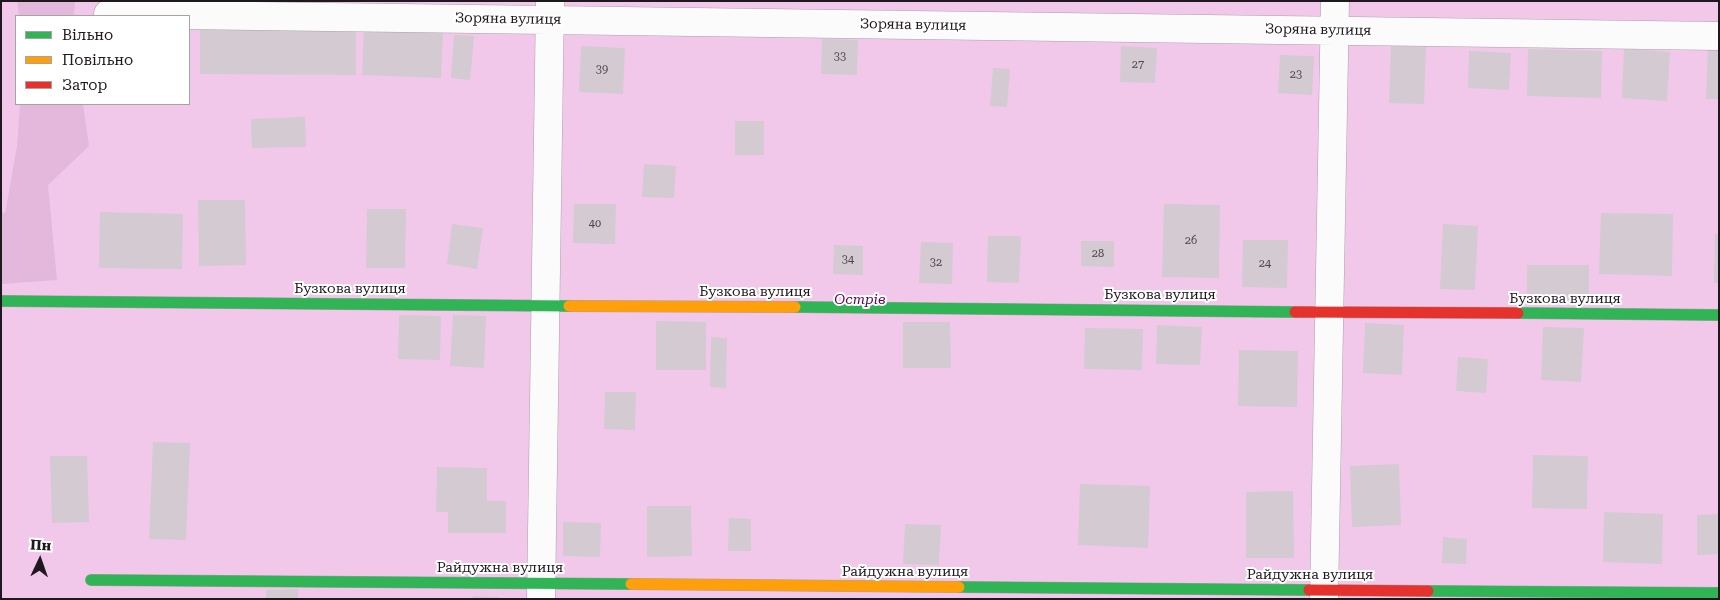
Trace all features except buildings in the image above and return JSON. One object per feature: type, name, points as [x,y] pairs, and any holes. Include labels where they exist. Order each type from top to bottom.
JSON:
[{"type":"street","points":[[1325,594],[1335,1]]},
{"type":"street","points":[[542,591],[550,11]]},
{"type":"street","name":"Зоряна вулиця","points":[[108,14],[550,11],[1334,30],[1719,36]]},
{"type":"street","name":"Бузкова вулиця","points":[[1,301],[1719,315]]},
{"type":"street","name":"Райдужна вулиця","points":[[90,580],[542,591],[1325,594],[1719,593]]},
{"type":"green space","name":"Острів","points":[[1,1],[1719,1],[1719,599],[1,599]]},
{"type":"shaded area","points":[[17,1],[75,1],[74,15],[19,15]]},
{"type":"shaded area","points":[[20,105],[83,105],[89,146],[48,185],[57,280],[1,284],[1,211],[5,214],[17,146]]},
{"type":"traffic: fast","points":[[1,301],[569,306]]},
{"type":"traffic: fast","points":[[795,307],[1295,312]]},
{"type":"traffic: fast","points":[[1518,313],[1719,315]]},
{"type":"traffic: fast","points":[[91,580],[631,584]]},
{"type":"traffic: fast","points":[[959,587],[1309,590]]},
{"type":"traffic: fast","points":[[1428,591],[1719,593]]},
{"type":"traffic: slow","points":[[569,306],[795,307]]},
{"type":"traffic: slow","points":[[631,584],[959,587]]},
{"type":"traffic: jam","points":[[1295,312],[1518,313]]},
{"type":"traffic: jam","points":[[1309,590],[1428,591]]}]
